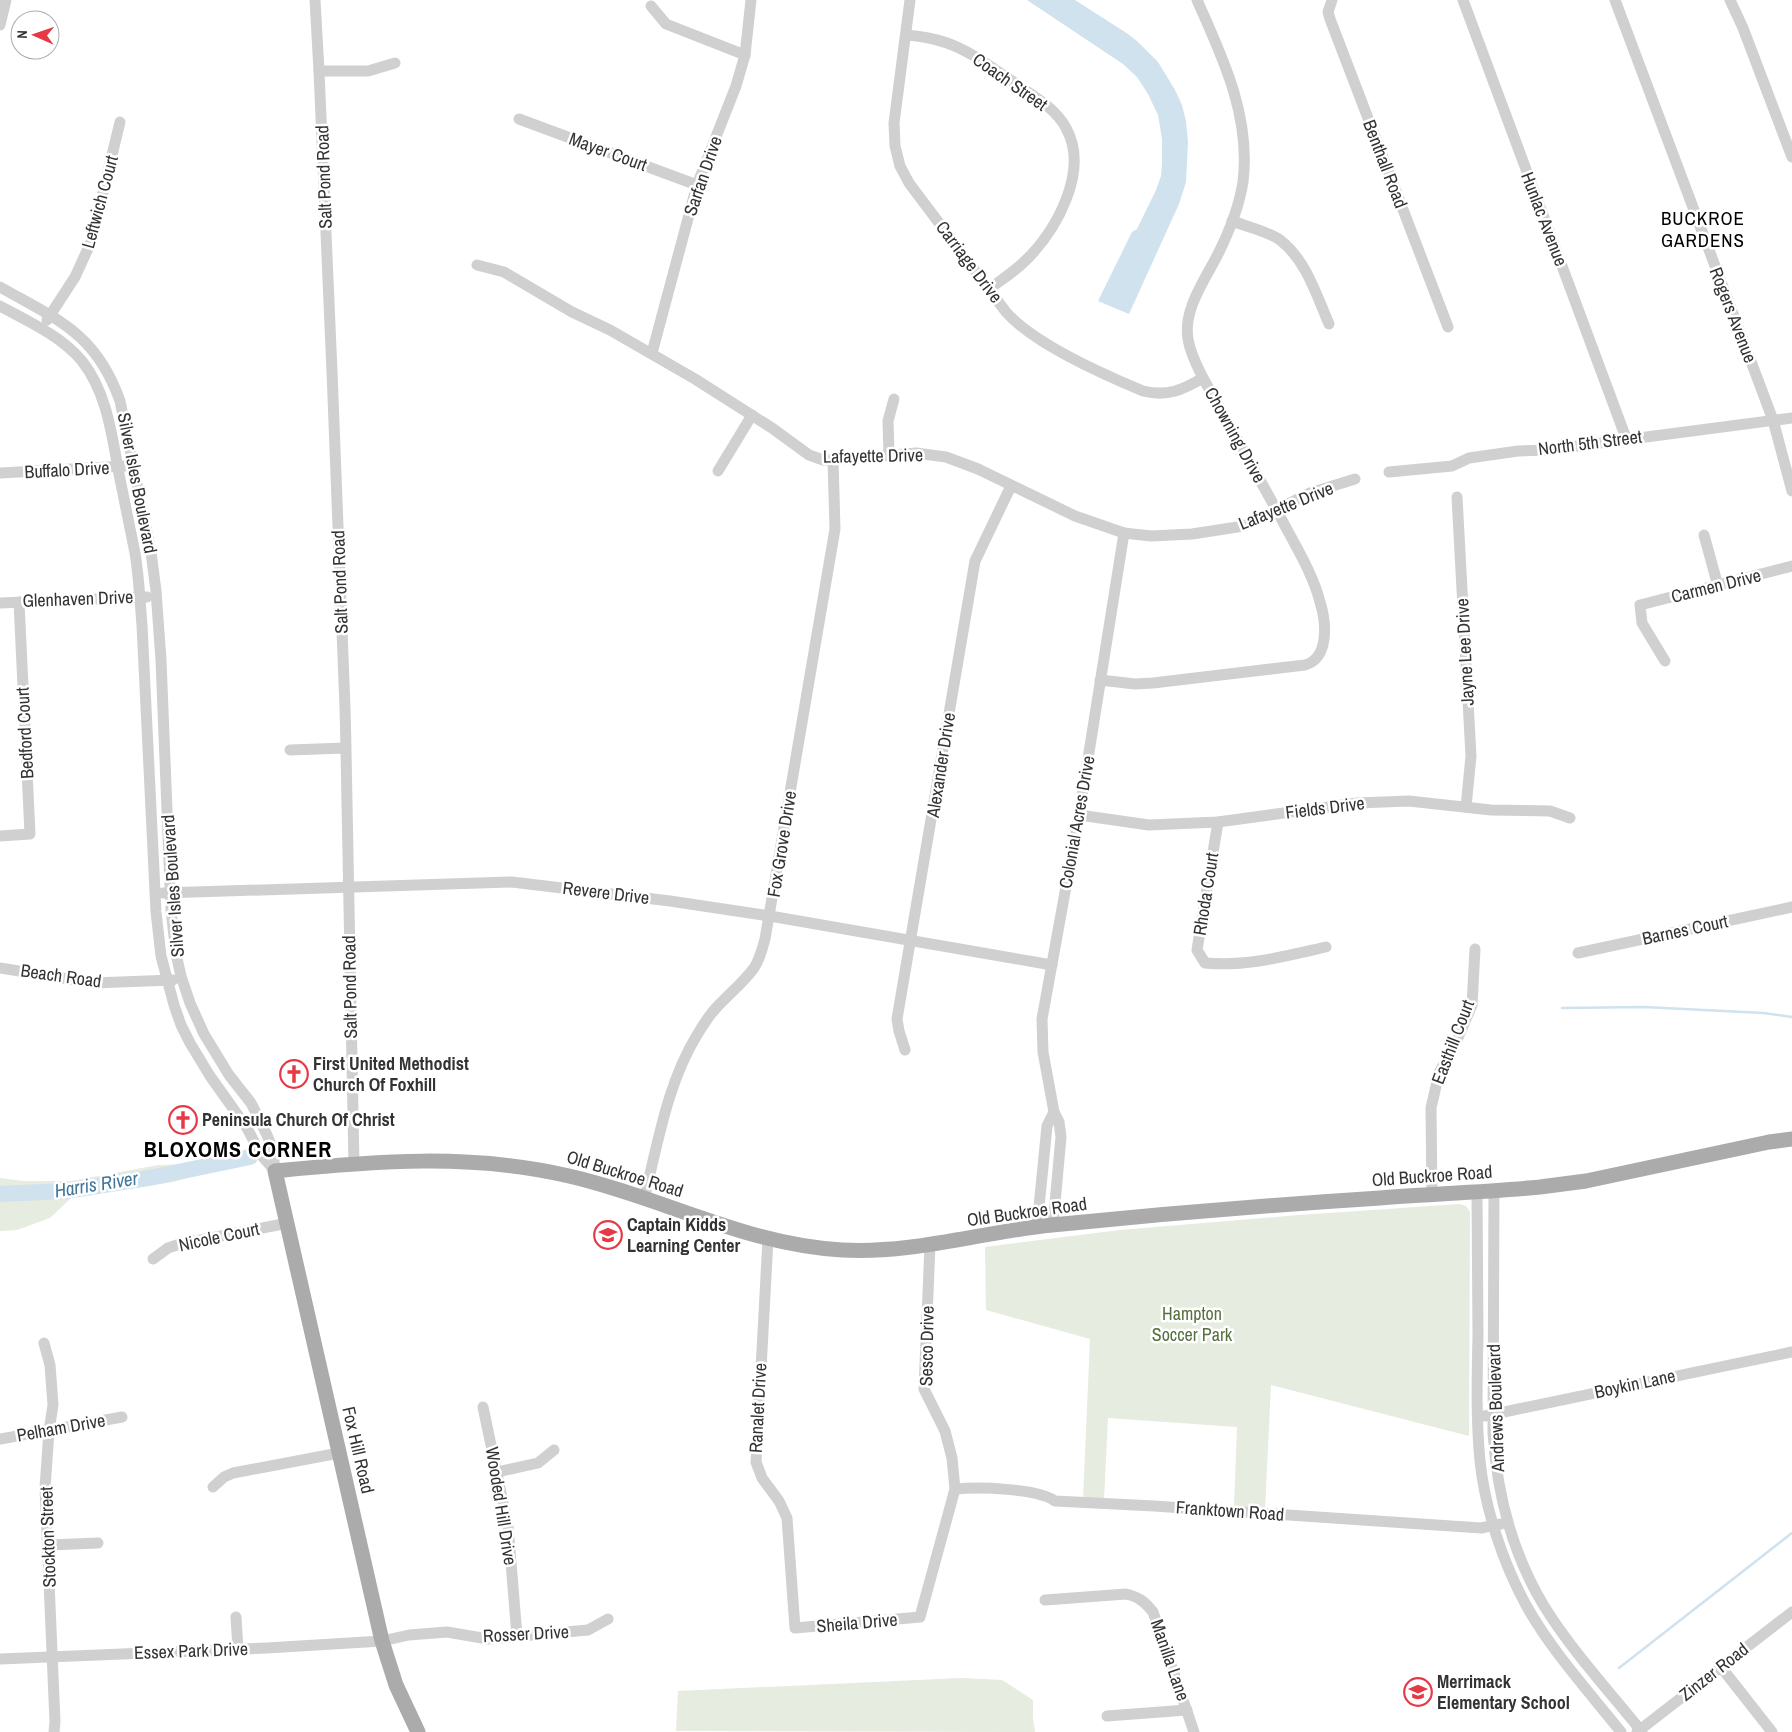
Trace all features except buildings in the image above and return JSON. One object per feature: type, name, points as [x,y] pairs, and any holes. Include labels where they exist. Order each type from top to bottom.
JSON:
[{"type":"main road","name":"Old Buckroe Road","points":[[275,1171],[354,1164],[435,1160],[485,1162],[571,1176],[768,1239],[840,1250],[878,1250],[930,1245],[1054,1225],[1223,1210],[1540,1187],[1586,1181],[1720,1152],[1792,1140]]},
{"type":"main road","name":"Fox Hill Road","points":[[275,1171],[382,1641],[396,1685],[418,1732]]},
{"type":"street","points":[[0,25],[6,0]]},
{"type":"street","name":"Salt Pond Road","points":[[315,0],[343,652],[350,886],[349,987],[354,1164]]},
{"type":"street","name":"Sarfan Drive","points":[[652,353],[697,185],[736,86],[745,55],[752,0]]},
{"type":"street","name":"Carriage Drive","points":[[910,0],[894,123],[894,146],[900,166],[909,183],[989,289],[1016,323],[1066,354],[1127,384],[1157,394],[1169,394],[1186,388],[1203,378]]},
{"type":"street","name":"Chowning Drive","points":[[1100,680],[1153,684],[1305,665],[1316,660],[1322,650],[1324,638],[1322,610],[1314,584],[1276,510],[1203,378],[1193,357],[1188,339],[1188,320],[1196,296],[1232,221],[1240,199],[1243,182],[1244,141],[1242,121],[1232,82],[1197,0]]},
{"type":"street","name":"Benthall Road","points":[[1332,0],[1328,12],[1330,19],[1448,327]]},
{"type":"street","name":"Hunlac Avenue","points":[[1463,0],[1626,438]]},
{"type":"street","name":"Rogers Avenue","points":[[1615,0],[1773,420],[1792,491]]},
{"type":"street","points":[[1730,0],[1743,28],[1792,157]]},
{"type":"street","points":[[651,6],[666,24],[745,55]]},
{"type":"street","name":"Coach Street","points":[[906,35],[930,38],[947,43],[987,64],[1047,106],[1066,128],[1073,146],[1075,166],[1061,212],[1039,246],[1026,260],[989,289]]},
{"type":"street","points":[[319,71],[368,72],[395,63]]},
{"type":"street","name":"Mayer Court","points":[[519,120],[697,185]]},
{"type":"street","name":"Leftwich Court","points":[[41,330],[75,277],[91,242],[120,122]]},
{"type":"street","points":[[1232,221],[1279,238],[1297,256],[1329,324]]},
{"type":"street","name":"Lafayette Drive","points":[[477,265],[504,272],[572,312],[652,353],[752,415],[809,455],[823,460],[916,453],[946,457],[968,464],[1075,516],[1124,532],[1166,536],[1244,526],[1310,493],[1356,479]]},
{"type":"street","name":"Silver Isles Boulevard","points":[[0,287],[65,323],[82,337],[105,366],[115,385],[120,401],[151,552],[156,596],[170,892],[173,932],[182,980],[204,1034],[229,1075],[251,1103],[267,1135],[273,1150],[275,1171]]},
{"type":"street","name":"Silver Isles Boulevard","points":[[0,306],[71,350],[91,373],[105,405],[135,555],[140,597],[154,893],[157,934],[166,980],[190,1043],[210,1076],[247,1128],[261,1155],[275,1171]]},
{"type":"street","points":[[889,455],[888,421],[894,399]]},
{"type":"street","points":[[718,471],[752,415]]},
{"type":"street","name":"North 5th Street","points":[[1389,472],[1452,466],[1469,458],[1518,451],[1547,450],[1626,438],[1792,418]]},
{"type":"street","name":"Fox Grove Drive","points":[[644,1198],[665,1113],[683,1060],[715,1009],[744,979],[758,961],[762,952],[770,916],[835,529],[833,460]]},
{"type":"street","name":"Buffalo Drive","points":[[0,473],[118,467],[134,464]]},
{"type":"street","name":"Alexander Drive","points":[[904,1050],[898,1031],[897,1019],[975,561],[1011,486]]},
{"type":"street","name":"Jayne Lee Drive","points":[[1457,497],[1471,756],[1466,807]]},
{"type":"street","name":"Colonial Acres Drive","points":[[1054,1225],[1061,1137],[1059,1122],[1054,1112],[1041,1036],[1124,532]]},
{"type":"street","points":[[1704,535],[1718,586]]},
{"type":"street","name":"Carmen Drive","points":[[1665,661],[1642,623],[1640,605],[1792,566]]},
{"type":"street","name":"Glenhaven Drive","points":[[0,603],[156,596]]},
{"type":"street","name":"Bedford Court","points":[[0,836],[30,834],[19,602]]},
{"type":"street","points":[[290,750],[345,748]]},
{"type":"street","name":"Fields Drive","points":[[1078,815],[1149,825],[1218,822],[1357,804],[1409,800],[1491,810],[1550,811],[1570,818]]},
{"type":"street","name":"Rhoda Court","points":[[1218,822],[1197,950],[1206,963],[1223,964],[1268,960],[1326,947]]},
{"type":"street","name":"Revere Drive","points":[[154,893],[512,882],[670,901],[770,916],[1052,966]]},
{"type":"street","name":"Barnes Court","points":[[1578,953],[1792,907]]},
{"type":"street","name":"Easthill Court","points":[[1432,1195],[1431,1108],[1439,1073],[1457,1040],[1472,1005],[1475,949]]},
{"type":"street","name":"Beach Road","points":[[0,968],[93,983],[182,980]]},
{"type":"street","name":"Colonial Acres Drive","points":[[1037,1227],[1047,1126],[1054,1112]]},
{"type":"street","name":"Andrews Boulevard","points":[[1494,1191],[1492,1415],[1494,1457],[1507,1522],[1526,1571],[1544,1606],[1640,1731]]},
{"type":"street","name":"Andrews Boulevard","points":[[1477,1192],[1477,1417],[1480,1462],[1494,1527],[1502,1554],[1516,1587],[1536,1622],[1621,1732]]},
{"type":"street","name":"Nicole Court","points":[[153,1259],[168,1248],[180,1244],[288,1223]]},
{"type":"street","name":"Ranalet Drive","points":[[768,1239],[756,1462],[762,1478],[779,1501],[787,1518],[795,1628]]},
{"type":"street","name":"Sesco Drive","points":[[920,1617],[954,1489],[952,1458],[945,1431],[924,1389],[930,1245]]},
{"type":"street","name":"Stockton Street","points":[[44,1343],[50,1365],[53,1405],[48,1431],[45,1488],[54,1657],[54,1732]]},
{"type":"street","name":"Boykin Lane","points":[[1477,1417],[1792,1352]]},
{"type":"street","name":"Wooded Hill Drive","points":[[483,1407],[508,1526],[517,1636]]},
{"type":"street","name":"Pelham Drive","points":[[0,1438],[122,1417]]},
{"type":"street","points":[[496,1472],[538,1463],[554,1450]]},
{"type":"street","points":[[213,1486],[233,1473],[339,1453]]},
{"type":"street","name":"Franktown Road","points":[[954,1489],[970,1487],[1015,1491],[1048,1496],[1055,1501],[1481,1528],[1494,1527],[1507,1522]]},
{"type":"street","points":[[49,1545],[98,1543]]},
{"type":"street","name":"Manilla Lane","points":[[1045,1600],[1119,1594],[1136,1596],[1144,1602],[1153,1612],[1194,1732]]},
{"type":"street","name":"Zinzer Road","points":[[1640,1731],[1792,1612]]},
{"type":"street","points":[[236,1617],[238,1650]]},
{"type":"street","name":"Sheila Drive","points":[[795,1628],[920,1617]]},
{"type":"street","name":"Rosser Drive","points":[[382,1641],[409,1635],[447,1632],[488,1638],[588,1630],[608,1619]]},
{"type":"street","name":"Essex Park Drive","points":[[0,1659],[238,1650],[382,1641]]},
{"type":"street","points":[[1721,1667],[1772,1732]]},
{"type":"street","points":[[1107,1716],[1187,1710]]},
{"type":"green space","points":[[244,1154],[250,1162],[236,1168],[220,1168],[173,1182],[72,1197],[50,1218],[17,1230],[0,1231],[0,1178],[23,1181],[71,1181],[158,1165],[198,1164]]},
{"type":"green space","name":"Hampton Soccer Park","points":[[1460,1204],[1466,1206],[1470,1212],[1469,1436],[1271,1385],[1265,1510],[1234,1507],[1237,1427],[1108,1418],[1104,1500],[1083,1499],[1090,1339],[986,1310],[985,1247],[1120,1230]]},
{"type":"green space","points":[[961,1678],[1002,1680],[1033,1700],[1035,1732],[676,1731],[678,1691]]},
{"type":"water","points":[[1027,0],[1075,0],[1128,34],[1158,62],[1182,105],[1188,142],[1186,182],[1179,204],[1129,314],[1098,301],[1132,232],[1137,229],[1161,176],[1162,139],[1158,115],[1137,77],[1123,64]]},
{"type":"waterway","points":[[1562,1008],[1644,1007],[1763,1013],[1792,1017]]},
{"type":"waterway","name":"Harris River","points":[[0,1194],[66,1191],[154,1177],[250,1157]]},
{"type":"waterway","points":[[1619,1668],[1792,1533]]},
{"type":"place","name":"First United Methodist Church Of Foxhill","points":[[294,1074]]},
{"type":"place","name":"Peninsula Church Of Christ","points":[[183,1120]]},
{"type":"place","name":"Captain Kidds Learning Center","points":[[608,1235]]},
{"type":"place","name":"Merrimack Elementary School","points":[[1418,1692]]},
{"type":"district","name":"BUCKROE GARDENS","points":[[1703,229]]},
{"type":"district","name":"BLOXOMS CORNER","points":[[238,1149]]}]
